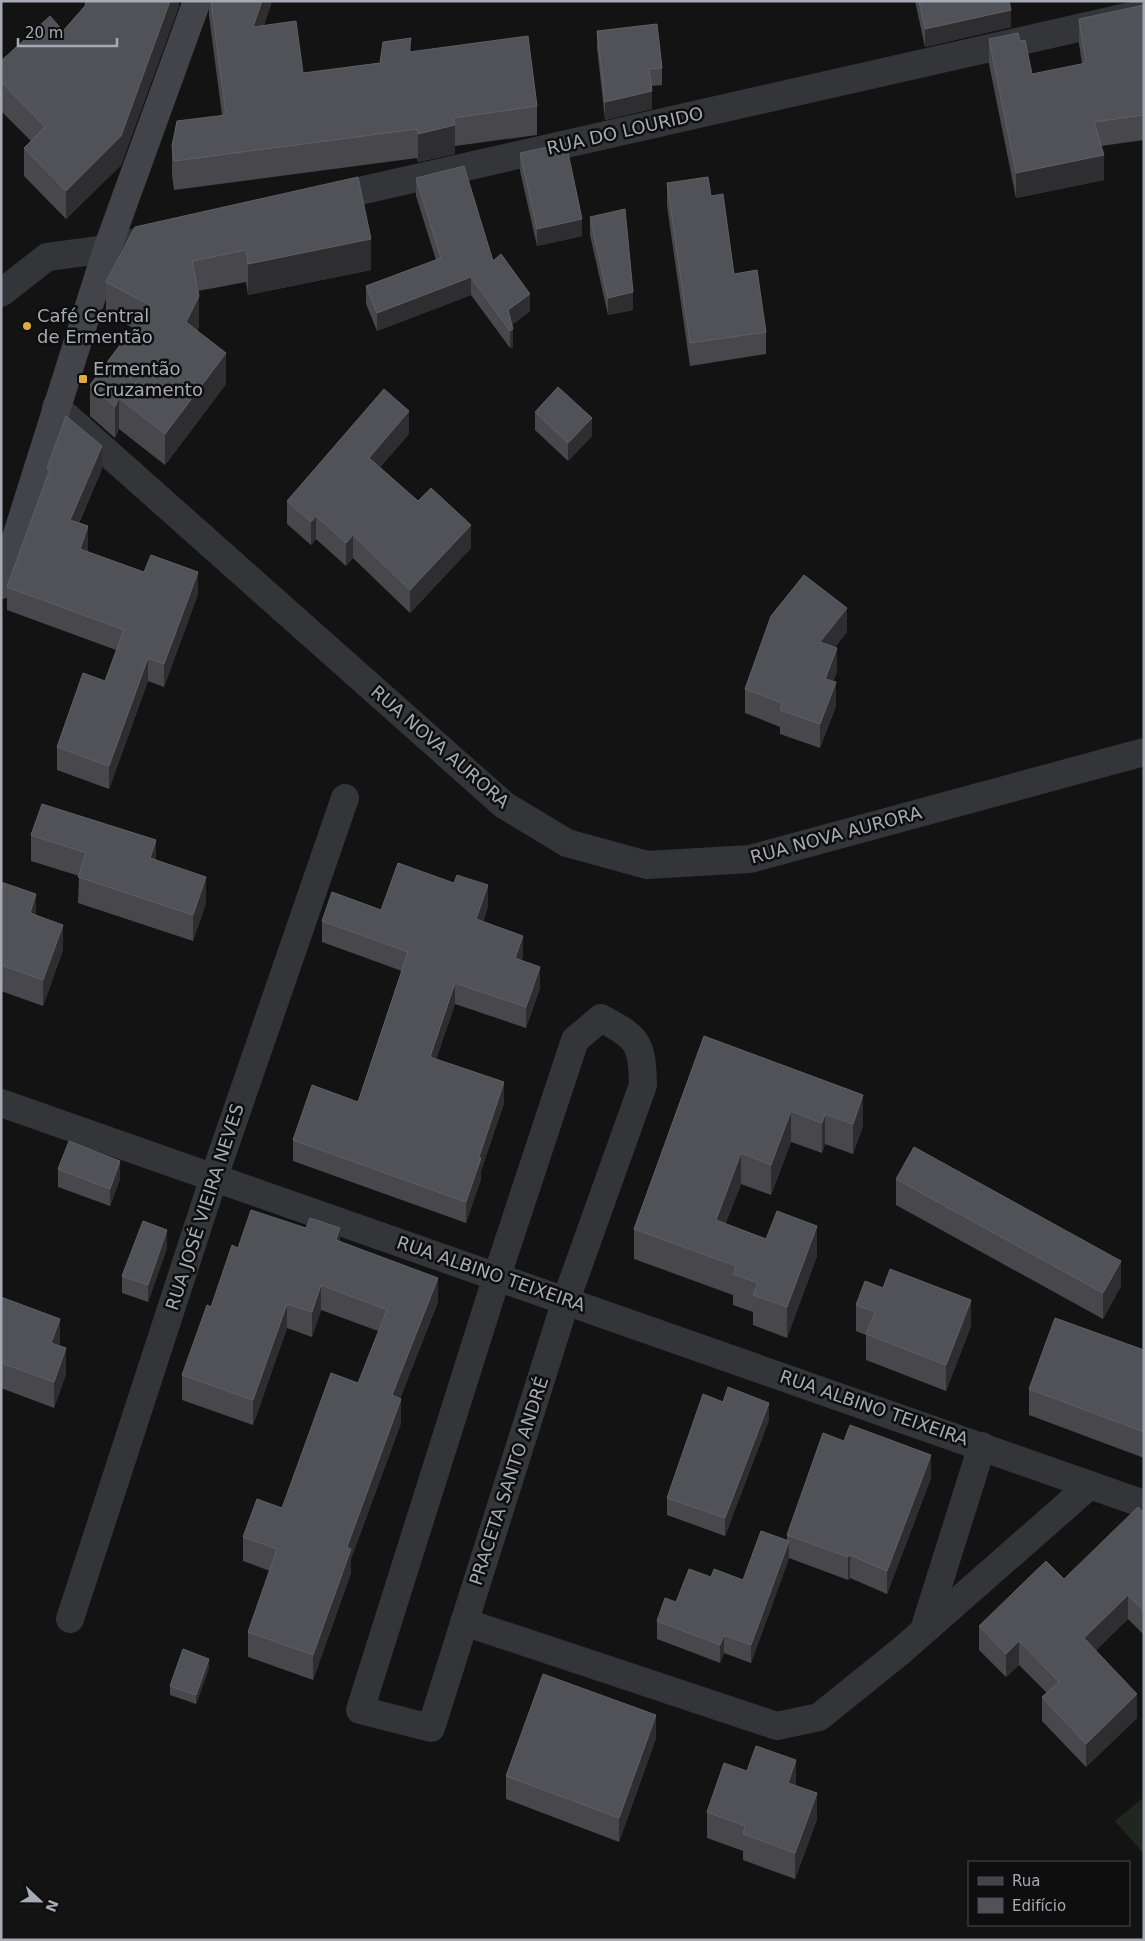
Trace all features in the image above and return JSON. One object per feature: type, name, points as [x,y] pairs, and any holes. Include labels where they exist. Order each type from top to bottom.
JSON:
[{"type":"street","points":[[1,585],[107,249],[197,1]]},
{"type":"street","name":"RUA DO LOURIDO","points":[[298,205],[1144,14]]},
{"type":"street","points":[[1,293],[47,257],[107,249],[183,231]]},
{"type":"street","name":"RUA NOVA AURORA","points":[[56,406],[504,805],[567,843],[647,865],[750,860],[1144,752]]},
{"type":"street","name":"RUA JOSÉ VIEIRA NEVES","points":[[70,1618],[214,1177],[344,798]]},
{"type":"street","name":"PRACETA SANTO ANDRÉ","points":[[601,1018],[631,1034],[643,1058],[643,1085],[566,1300],[431,1728],[360,1710],[497,1276],[575,1040],[601,1018]]},
{"type":"street","name":"RUA ALBINO TEIXEIRA","points":[[1,1103],[1144,1504]]},
{"type":"street","name":"RUA ALBINO TEIXEIRA","points":[[924,1630],[982,1446]]},
{"type":"street","points":[[464,1622],[777,1726],[819,1717],[924,1630],[1090,1485]]},
{"type":"shaded area","points":[[1144,1797],[1144,1854],[1115,1821]]},
{"type":"building","points":[[86,1],[170,1],[121,136],[66,191],[24,148],[45,127],[1,82],[1,61],[50,16],[63,31],[85,6]]},
{"type":"building","points":[[211,1],[262,1],[253,27],[296,21],[303,73],[380,63],[383,42],[411,38],[409,52],[528,36],[537,106],[453,118],[455,125],[418,134],[417,129],[174,161],[172,146],[177,121],[226,115]]},
{"type":"building","points":[[919,1],[1009,1],[1011,10],[925,29]]},
{"type":"building","points":[[1144,5],[1144,115],[1094,122],[1104,155],[1016,173],[989,39],[1018,33],[1020,41],[1025,40],[1032,74],[1086,63],[1079,19]]},
{"type":"building","points":[[657,24],[662,68],[649,69],[652,91],[605,102],[597,31]]},
{"type":"building","points":[[566,143],[582,219],[537,229],[520,153]]},
{"type":"building","points":[[464,166],[493,261],[501,254],[530,294],[508,310],[513,329],[510,331],[471,277],[377,313],[366,286],[441,258],[416,178]]},
{"type":"building","points":[[358,177],[371,239],[248,264],[246,250],[192,261],[199,296],[186,322],[226,353],[165,434],[119,398],[115,407],[90,385],[150,305],[106,282],[135,227]]},
{"type":"building","points":[[708,177],[711,196],[723,194],[734,274],[757,270],[766,332],[690,343],[667,183]]},
{"type":"building","points":[[625,209],[633,292],[608,298],[590,217]]},
{"type":"building","points":[[558,387],[592,418],[568,443],[535,412]]},
{"type":"building","points":[[384,389],[409,411],[369,458],[418,501],[431,488],[471,525],[410,590],[353,535],[346,543],[316,516],[311,522],[287,501]]},
{"type":"building","points":[[66,416],[102,446],[70,520],[88,526],[80,549],[144,572],[151,555],[198,572],[164,664],[148,658],[109,766],[57,747],[83,673],[105,681],[124,630],[7,587],[50,469],[47,468]]},
{"type":"building","points":[[804,575],[847,608],[820,642],[837,648],[825,679],[836,682],[820,724],[780,710],[782,703],[745,689],[771,616]]},
{"type":"building","points":[[42,804],[156,840],[150,858],[206,877],[193,915],[78,877],[86,853],[31,835]]},
{"type":"building","points":[[398,863],[454,883],[457,875],[488,885],[476,919],[523,936],[515,958],[540,967],[526,1007],[455,983],[430,1057],[504,1082],[466,1202],[293,1140],[312,1085],[358,1102],[408,952],[322,921],[332,892],[381,910]]},
{"type":"building","points":[[1,882],[36,894],[30,913],[63,925],[43,980],[1,965]]},
{"type":"building","points":[[704,1036],[863,1095],[853,1124],[825,1114],[822,1123],[791,1111],[771,1165],[741,1153],[716,1220],[766,1239],[777,1211],[817,1226],[787,1307],[753,1295],[758,1283],[733,1274],[736,1266],[634,1229]]},
{"type":"building","points":[[69,1141],[120,1161],[110,1189],[58,1169]]},
{"type":"building","points":[[914,1147],[1121,1261],[1103,1293],[896,1179]]},
{"type":"building","points":[[251,1210],[306,1228],[310,1218],[340,1228],[336,1240],[438,1278],[392,1395],[401,1399],[347,1547],[351,1549],[313,1655],[248,1632],[277,1549],[243,1537],[257,1499],[282,1508],[331,1373],[358,1383],[387,1310],[321,1285],[312,1312],[287,1304],[253,1400],[182,1375],[207,1305],[211,1307],[232,1245],[238,1248]]},
{"type":"building","points":[[143,1221],[167,1230],[148,1285],[122,1276]]},
{"type":"building","points":[[890,1269],[971,1300],[946,1365],[866,1334],[875,1312],[856,1305],[865,1281],[883,1288]]},
{"type":"building","points":[[1,1297],[60,1319],[51,1343],[66,1348],[54,1382],[1,1363]]},
{"type":"building","points":[[1055,1318],[1144,1350],[1144,1432],[1029,1389]]},
{"type":"building","points":[[728,1387],[769,1403],[725,1518],[667,1498],[703,1394],[723,1402]]},
{"type":"building","points":[[850,1425],[931,1455],[887,1571],[850,1555],[848,1557],[787,1535],[823,1433],[844,1441]]},
{"type":"building","points":[[1138,1507],[1144,1513],[1144,1611],[1128,1595],[1084,1638],[1137,1694],[1086,1744],[1042,1697],[1059,1682],[1019,1641],[1006,1654],[979,1626],[1046,1561],[1064,1579]]},
{"type":"building","points":[[761,1531],[789,1541],[751,1645],[724,1635],[720,1645],[657,1621],[665,1598],[676,1602],[689,1569],[711,1577],[714,1569],[743,1580]]},
{"type":"building","points":[[183,1649],[209,1659],[196,1695],[170,1686]]},
{"type":"building","points":[[543,1674],[656,1715],[619,1818],[506,1776]]},
{"type":"building","points":[[756,1746],[796,1760],[788,1783],[817,1793],[795,1853],[743,1834],[745,1826],[707,1812],[724,1763],[747,1771]]},
{"type":"place","name":"Café Central de Ermentão","points":[[27,326]]},
{"type":"place","name":"Ermentão Cruzamento","points":[[83,379]]}]
